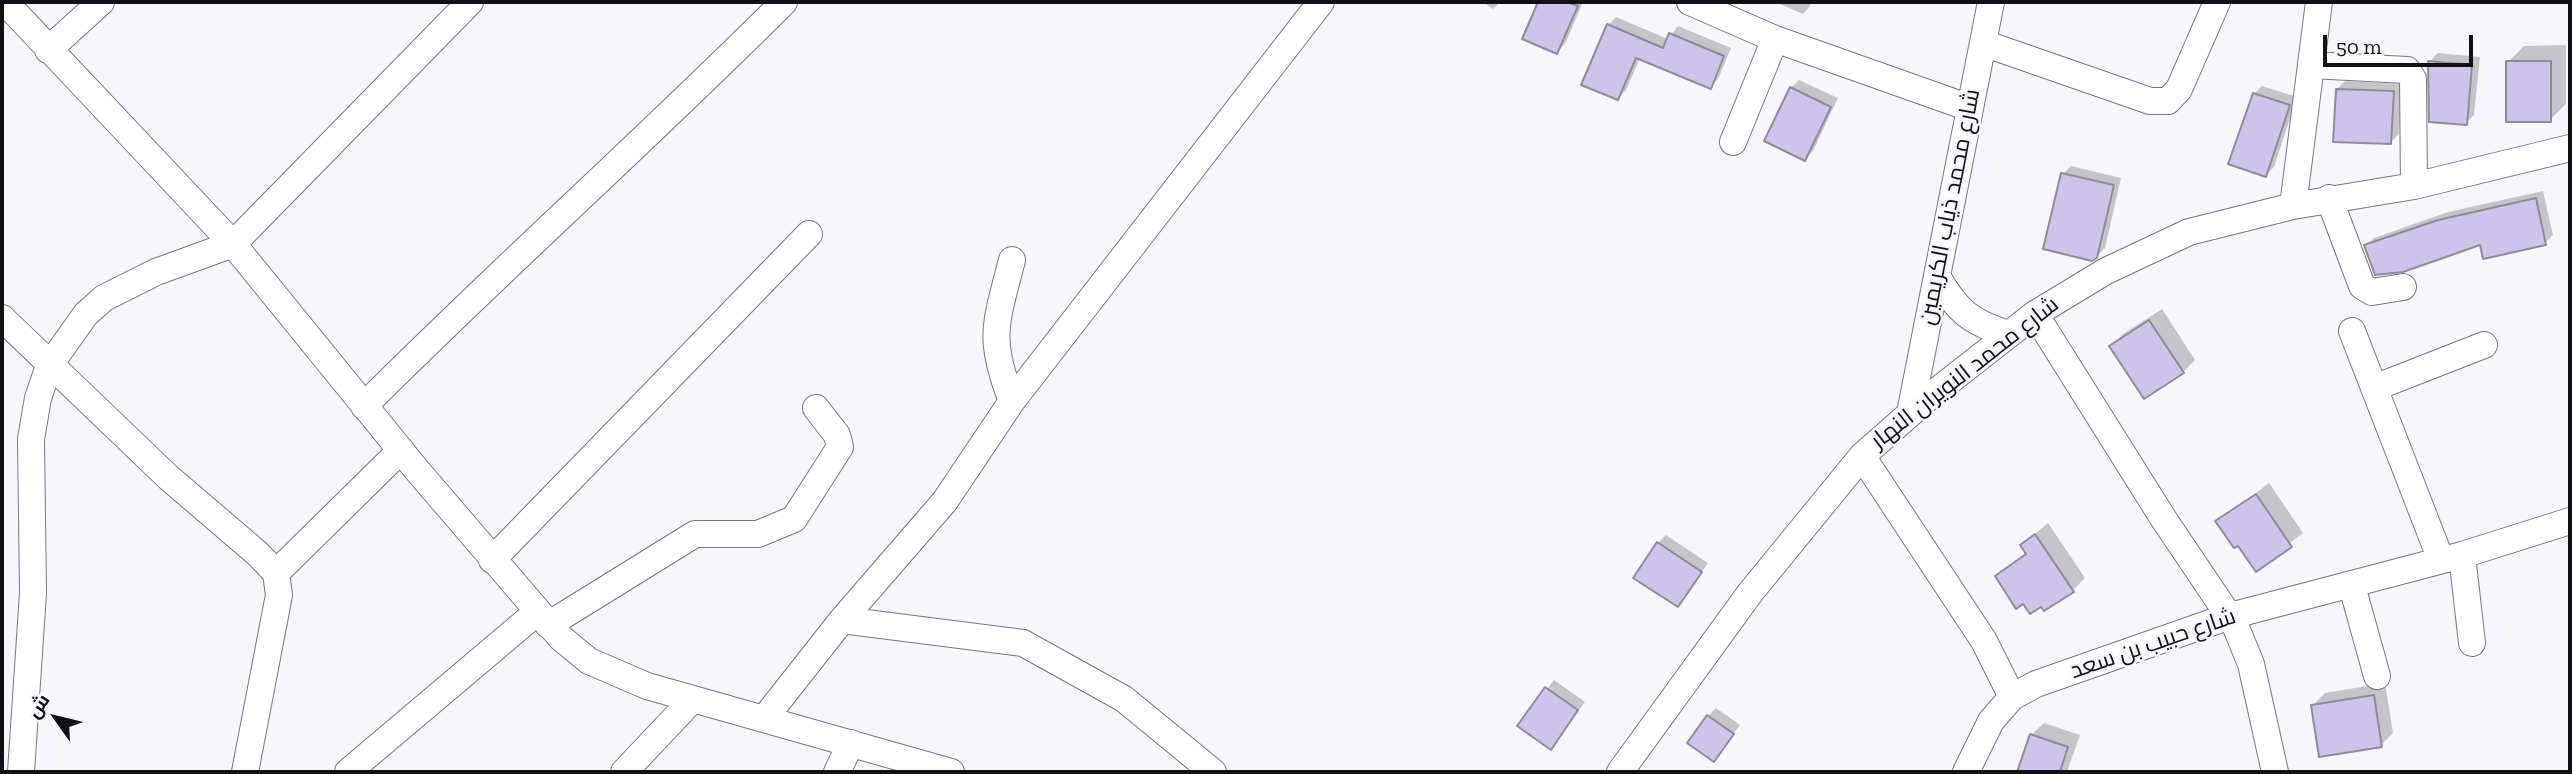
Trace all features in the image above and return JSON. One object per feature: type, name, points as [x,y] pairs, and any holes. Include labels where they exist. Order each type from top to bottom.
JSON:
[{"type":"street","points":[[5,2],[233,244],[542,619],[589,661],[647,686],[951,772]]},
{"type":"street","points":[[48,50],[101,2]]},
{"type":"street","points":[[21,772],[33,593],[32,439],[38,398],[50,366],[86,314],[104,298],[156,272],[233,244],[470,2]]},
{"type":"street","points":[[364,406],[464,306],[701,85],[785,2]]},
{"type":"street","points":[[764,719],[842,620],[945,501],[1012,401],[1321,2]]},
{"type":"street","points":[[1690,2],[1775,39],[1970,108]]},
{"type":"street","name":"شارع محمد ذياب الكريمين","points":[[1910,413],[1991,2]]},
{"type":"street","points":[[1983,43],[2150,101],[2168,100],[2179,89],[2217,2]]},
{"type":"street","points":[[2293,206],[2319,2]]},
{"type":"street","points":[[1733,142],[1775,39]]},
{"type":"street","points":[[2311,65],[2407,70],[2413,79],[2414,186]]},
{"type":"street","name":"شارع محمد النويران النهار","points":[[1620,772],[1750,593],[1862,456],[1910,413],[2035,314],[2106,271],[2189,232],[2329,198],[2414,186],[2570,148]]},
{"type":"street","points":[[2329,198],[2362,286],[2372,292],[2403,287]]},
{"type":"street","points":[[492,560],[809,234]]},
{"type":"street","points":[[1012,260],[996,322],[995,346],[999,367],[1012,401]]},
{"type":"street","points":[[1937,276],[1957,308],[1969,318],[2008,334]]},
{"type":"street","points":[[2035,314],[2163,518],[2230,616],[2251,664],[2276,772]]},
{"type":"street","points":[[2,318],[50,366],[276,573],[279,595],[245,772]]},
{"type":"street","points":[[2352,331],[2374,388],[2451,558],[2472,643]]},
{"type":"street","points":[[2374,388],[2484,345]]},
{"type":"street","points":[[348,772],[542,619],[695,534],[758,534],[794,519],[840,447],[837,435],[816,408]]},
{"type":"street","points":[[276,573],[401,450]]},
{"type":"street","points":[[1862,456],[1984,641],[2012,696],[1991,721],[1966,772]]},
{"type":"street","name":"شارع حبيب بن سعد","points":[[2012,696],[2036,684],[2230,616],[2352,586],[2570,521]]},
{"type":"street","points":[[2352,586],[2377,676]]},
{"type":"street","points":[[842,620],[1023,642],[1124,699],[1213,772]]},
{"type":"street","points":[[624,772],[693,699]]},
{"type":"street","points":[[837,772],[850,743]]},
{"type":"building","points":[[1538,2],[1567,2],[1578,6],[1557,54],[1522,39]]},
{"type":"building","points":[[1607,24],[1663,48],[1669,33],[1724,56],[1711,89],[1636,58],[1618,100],[1581,85]]},
{"type":"building","points":[[2428,61],[2472,65],[2467,125],[2429,122]]},
{"type":"building","points":[[2506,61],[2551,61],[2551,122],[2506,122]]},
{"type":"building","points":[[1790,87],[1831,107],[1805,161],[1764,141]]},
{"type":"building","points":[[2336,89],[2394,91],[2391,144],[2333,142]]},
{"type":"building","points":[[2253,93],[2290,105],[2266,177],[2228,164]]},
{"type":"building","points":[[2061,173],[2114,185],[2097,258],[2092,261],[2043,249]]},
{"type":"building","points":[[2536,198],[2546,245],[2483,259],[2480,245],[2403,272],[2375,275],[2364,245],[2438,220]]},
{"type":"building","points":[[2149,320],[2184,373],[2144,399],[2109,346]]},
{"type":"building","points":[[2256,494],[2292,547],[2256,572],[2238,546],[2234,548],[2215,521]]},
{"type":"building","points":[[2035,534],[2074,592],[2044,611],[2041,607],[2030,614],[2023,604],[2016,609],[1995,576],[2026,554],[2020,545]]},
{"type":"building","points":[[1657,542],[1702,572],[1678,607],[1633,578]]},
{"type":"building","points":[[1545,687],[1578,710],[1551,750],[1517,726]]},
{"type":"building","points":[[2374,695],[2382,747],[2319,757],[2311,705]]},
{"type":"building","points":[[1707,715],[1734,734],[1714,762],[1687,743]]},
{"type":"building","points":[[2030,734],[2068,747],[2060,772],[2017,772]]}]
